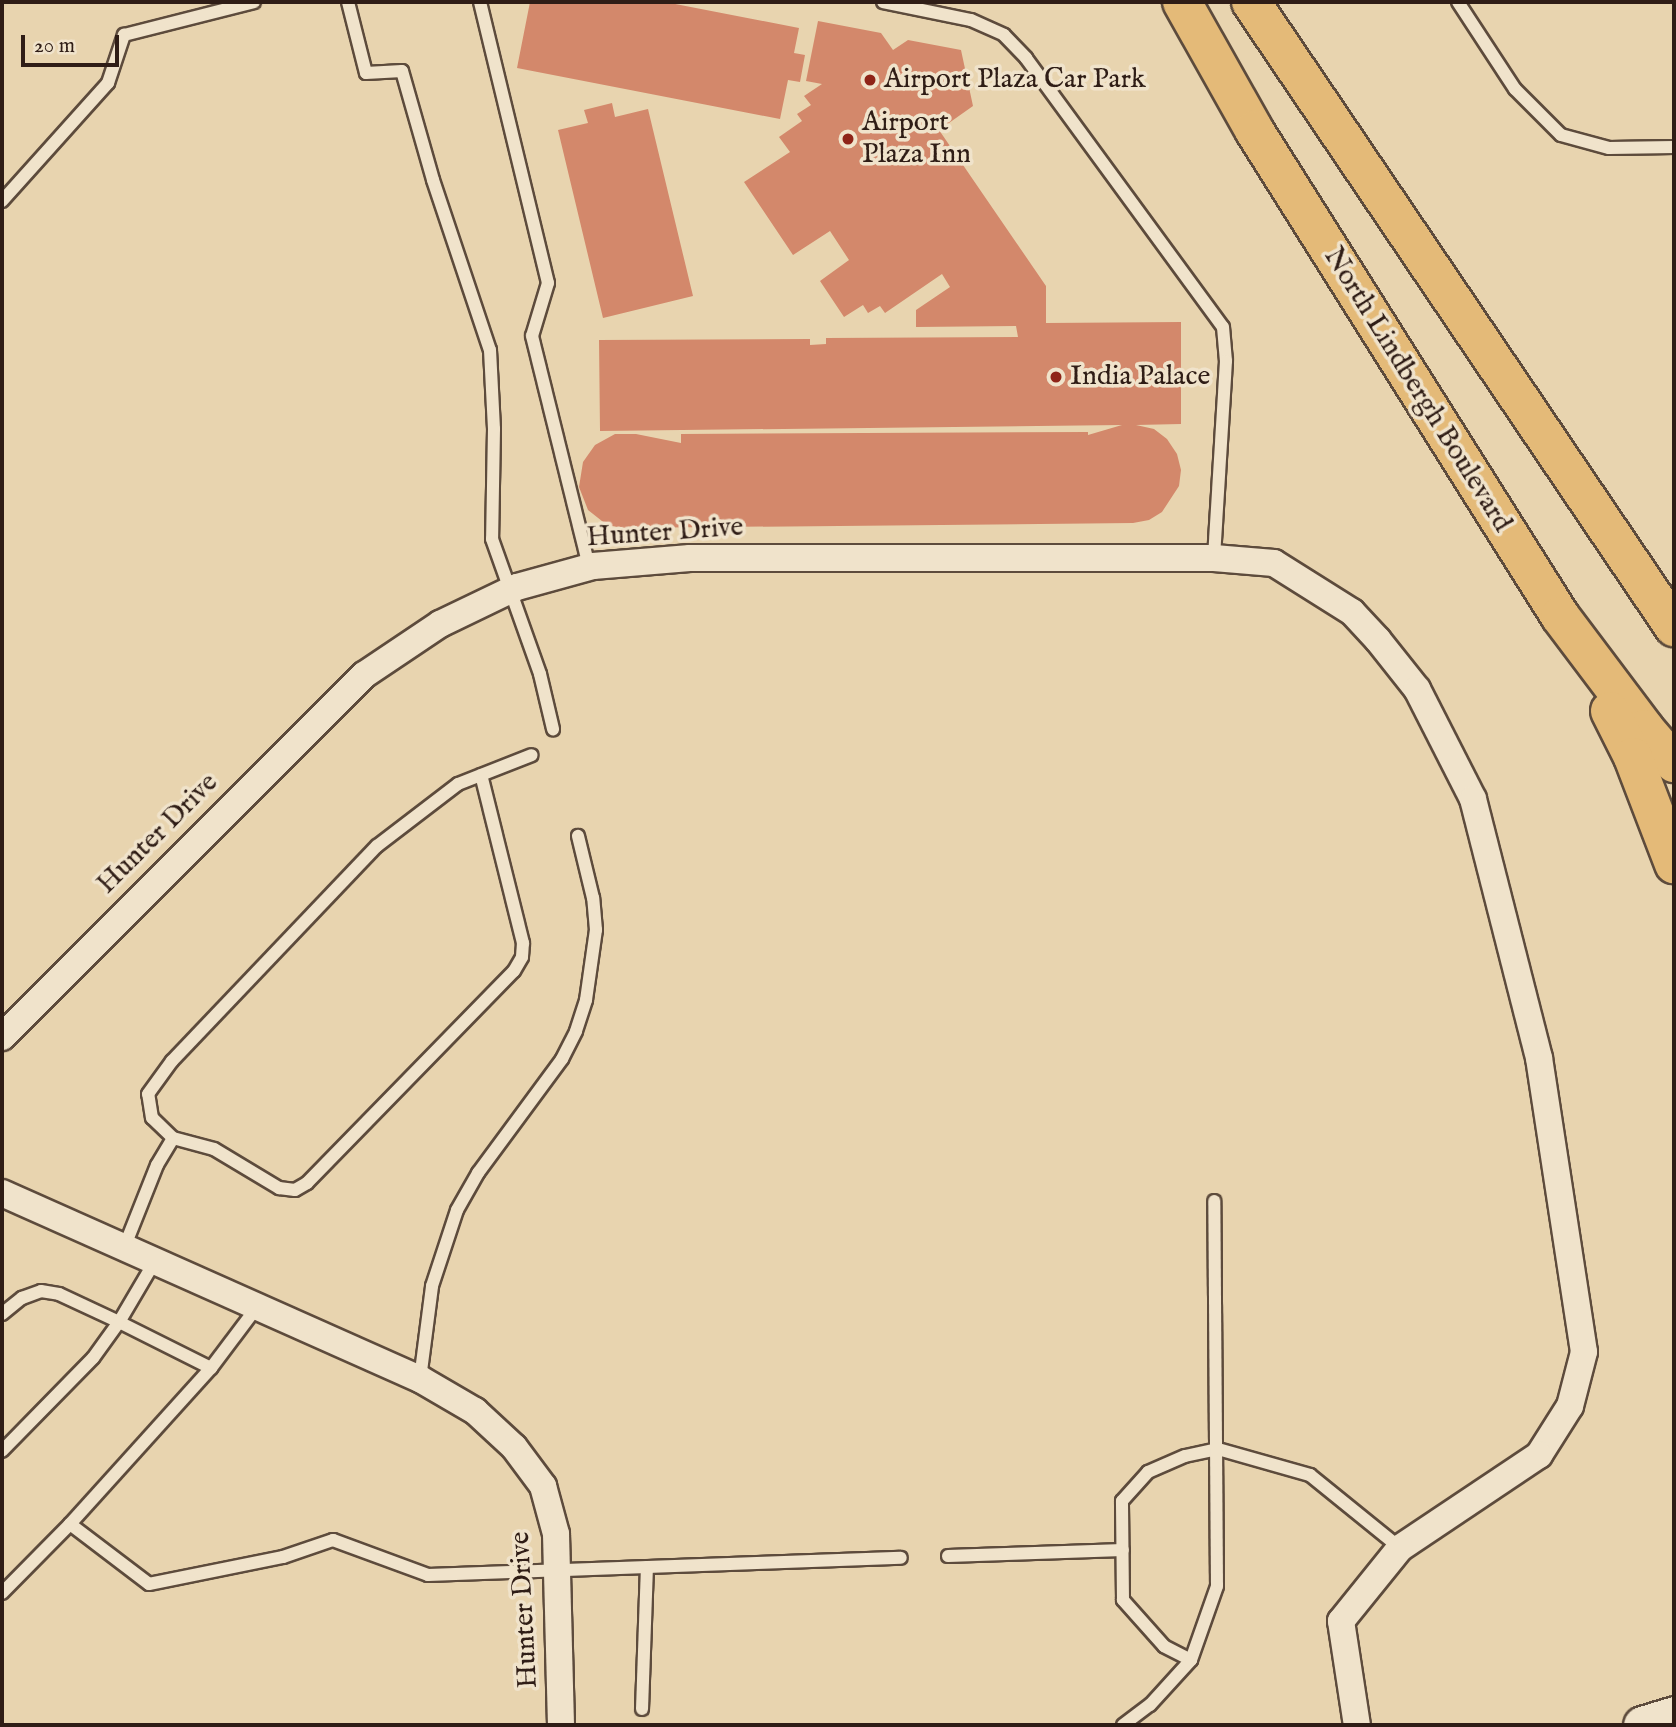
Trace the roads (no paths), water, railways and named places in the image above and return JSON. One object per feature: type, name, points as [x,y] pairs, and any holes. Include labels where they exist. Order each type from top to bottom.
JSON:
[{"type":"highway","name":"North Lindbergh Boulevard","points":[[1182,2],[1254,130],[1560,616],[1674,763]]},
{"type":"highway","points":[[1251,2],[1674,626]]},
{"type":"highway","points":[[1560,616],[1633,757],[1674,864]]},
{"type":"main road","points":[[1642,1725],[1674,1715]]},
{"type":"street","name":"Hunter Drive","points":[[2,1037],[364,675],[440,624],[510,590],[589,567],[690,558],[1214,558],[1274,563],[1352,612],[1416,689],[1473,799],[1539,1058],[1584,1352],[1570,1406],[1539,1455],[1399,1548],[1341,1621],[1357,1725]]},
{"type":"street","name":"Hunter Drive","points":[[2,1193],[420,1379],[475,1411],[514,1447],[543,1486],[556,1534],[561,1725]]},
{"type":"lane","points":[[2,201],[108,83],[124,35],[254,2]]},
{"type":"lane","points":[[348,2],[366,73],[402,71],[433,180],[490,350],[494,429],[492,539],[540,674],[552,729]]},
{"type":"lane","points":[[480,2],[548,283],[532,336],[589,567]]},
{"type":"lane","points":[[883,2],[971,20],[1004,36],[1026,58],[1223,327],[1226,361],[1214,558]]},
{"type":"lane","points":[[1458,2],[1515,89],[1561,135],[1609,148],[1674,148]]},
{"type":"lane","points":[[481,775],[523,943],[522,957],[514,971],[307,1183],[295,1190],[279,1188],[214,1149],[173,1138],[152,1118],[148,1094],[172,1061],[377,846],[458,784],[532,755]]},
{"type":"lane","points":[[420,1379],[432,1286],[457,1210],[478,1173],[562,1059],[576,1031],[586,1000],[596,930],[593,898],[578,836]]},
{"type":"lane","points":[[124,1248],[157,1165],[173,1138]]},
{"type":"lane","points":[[1123,1725],[1150,1705],[1191,1660],[1217,1586],[1214,1201]]},
{"type":"lane","points":[[2,1451],[93,1358],[119,1322],[155,1261]]},
{"type":"lane","points":[[2,1314],[22,1298],[41,1292],[59,1294],[211,1368]]},
{"type":"lane","points":[[2,1592],[70,1524],[211,1368],[257,1307]]},
{"type":"lane","points":[[1191,1660],[1164,1646],[1123,1600],[1122,1501],[1148,1472],[1185,1456],[1218,1449],[1310,1475],[1399,1548]]},
{"type":"lane","points":[[70,1524],[149,1584],[283,1557],[333,1539],[428,1575],[901,1558]]},
{"type":"lane","points":[[948,1556],[1123,1550]]},
{"type":"lane","points":[[642,1709],[647,1567]]},
{"type":"place","name":"Airport Plaza Car Park","points":[[870,80]]},
{"type":"place","name":"Airport Plaza Inn","points":[[848,139]]},
{"type":"place","name":"India Palace","points":[[1056,377]]}]
